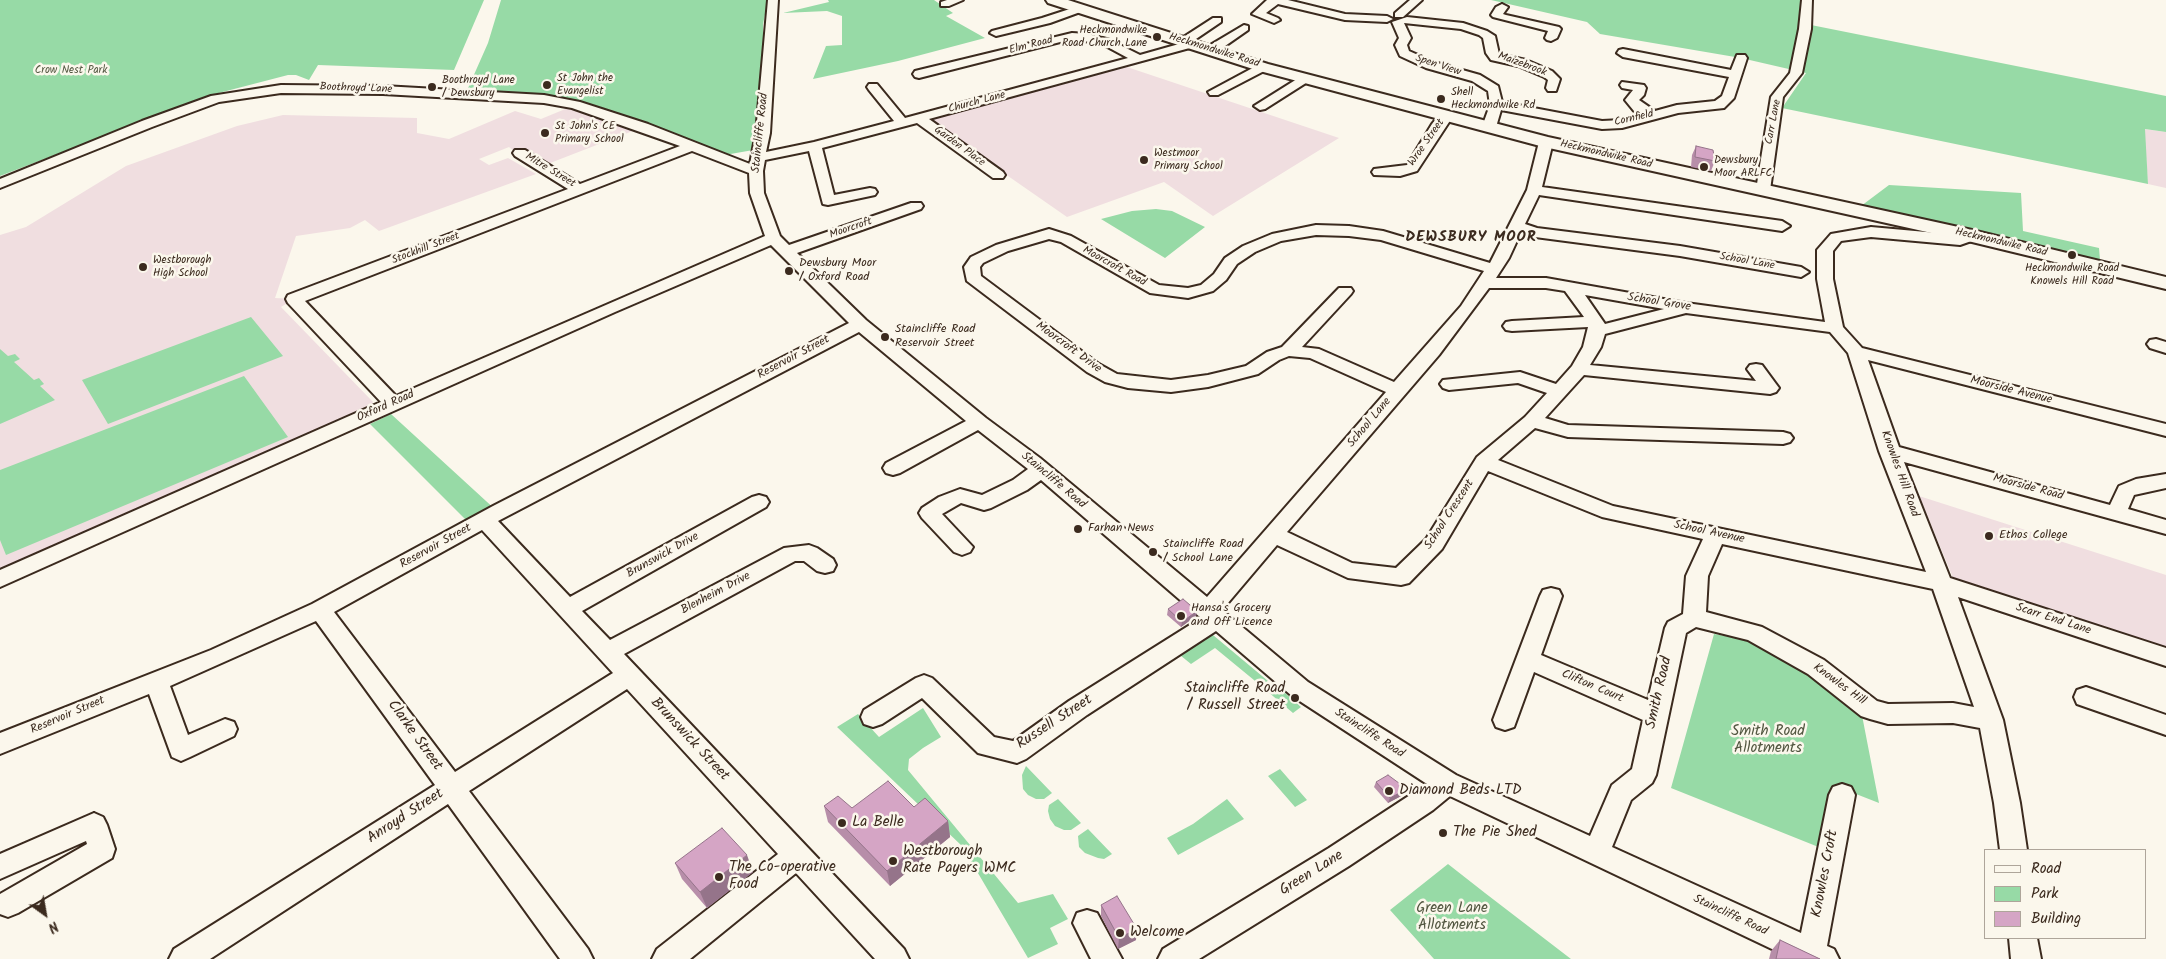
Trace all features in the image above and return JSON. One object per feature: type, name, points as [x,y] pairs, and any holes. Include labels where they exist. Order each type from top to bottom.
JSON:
[{"type":"main road","name":"Heckmondwike Road","points":[[1053,0],[1262,66],[1546,142],[1972,236],[2166,283]]},
{"type":"street","name":"Staincliffe Road","points":[[773,0],[763,133],[758,159],[757,193],[779,245],[860,324],[979,422],[1041,470],[1214,614],[1300,689],[1394,752],[1447,783],[1818,956]]},
{"type":"street","points":[[945,4],[958,0]]},
{"type":"street","points":[[1398,19],[1418,0]]},
{"type":"street","name":"Carr Lane","points":[[1763,190],[1777,97],[1796,73],[1805,29],[1807,0]]},
{"type":"street","points":[[1274,20],[1258,14],[1272,2],[1278,1],[1345,16],[1463,26],[1483,32],[1500,28],[1508,20]]},
{"type":"street","points":[[1502,7],[1497,15],[1508,20],[1555,29],[1551,38]]},
{"type":"street","points":[[996,33],[1046,21],[1079,9]]},
{"type":"street","name":"Spen View","points":[[1398,19],[1404,38],[1401,45],[1404,53],[1430,65],[1456,71],[1490,85],[1494,90],[1496,105]]},
{"type":"street","name":"Church Lane","points":[[758,159],[903,123],[1140,59],[1188,43],[1217,20]]},
{"type":"street","points":[[1211,50],[1244,28]]},
{"type":"street","name":"Maizebrook","points":[[1483,32],[1489,36],[1492,53],[1496,57],[1522,63],[1548,74],[1554,79],[1552,88]]},
{"type":"street","name":"Elm Road","points":[[920,74],[1072,36],[1106,42],[1140,59]]},
{"type":"street","points":[[1622,53],[1736,75]]},
{"type":"street","points":[[934,56],[948,67]]},
{"type":"street","name":"Cornfield","points":[[1496,105],[1612,126],[1677,109],[1719,105],[1728,98],[1741,58]]},
{"type":"street","points":[[1214,92],[1262,66]]},
{"type":"street","points":[[1260,106],[1305,78]]},
{"type":"street","points":[[1626,85],[1640,88],[1638,95],[1631,100],[1639,108],[1653,115]]},
{"type":"street","points":[[873,87],[903,123]]},
{"type":"street","name":"Boothroyd Lane","points":[[0,184],[147,124],[216,99],[281,88],[383,90],[544,99],[575,105],[719,156],[758,159]]},
{"type":"street","points":[[1489,127],[1496,105]]},
{"type":"street","name":"Wroe Street","points":[[1379,172],[1400,172],[1412,168],[1436,127],[1446,116]]},
{"type":"street","name":"Garden Place","points":[[919,118],[998,175]]},
{"type":"street","name":"School Lane","points":[[1214,614],[1273,534],[1433,351],[1467,309],[1488,276],[1534,190],[1546,142]]},
{"type":"street","name":"Stockhill Street","points":[[393,404],[294,299],[692,146]]},
{"type":"street","points":[[815,146],[828,201],[870,192]]},
{"type":"street","name":"Mitre Street","points":[[520,153],[580,190]]},
{"type":"street","points":[[719,156],[758,159]]},
{"type":"street","points":[[1534,190],[1782,226]]},
{"type":"street","name":"Moorcroft","points":[[779,245],[916,206]]},
{"type":"street","name":"School Lane","points":[[1515,225],[1535,232],[1680,251],[1801,272]]},
{"type":"street","name":"Moorcroft Road","points":[[973,278],[972,267],[978,260],[1002,248],[1049,234],[1059,236],[1142,284],[1156,290],[1188,293],[1207,288],[1220,277],[1231,261],[1249,249],[1277,237],[1316,230],[1349,231],[1383,236],[1488,276]]},
{"type":"street","name":"Knowles Hill Road","points":[[1972,236],[1960,240],[1871,232],[1836,237],[1825,250],[1825,279],[1835,328],[1856,352],[1889,451],[1941,583],[1991,720],[2007,803],[2013,849]]},
{"type":"street","name":"Oxford Road","points":[[0,579],[393,404],[779,245]]},
{"type":"street","name":"School Grove","points":[[1488,276],[1546,283],[1686,308],[1835,328]]},
{"type":"street","name":"Moorcroft Drive","points":[[973,278],[1093,368],[1111,378],[1128,382],[1171,386],[1208,381],[1252,370],[1273,356],[1288,351],[1313,353],[1397,390]]},
{"type":"street","points":[[1572,289],[1596,326]]},
{"type":"street","name":"Moorcroft Drive","points":[[1288,351],[1345,292]]},
{"type":"street","points":[[1512,326],[1596,326],[1686,308]]},
{"type":"street","name":"Reservoir Street","points":[[0,744],[219,656],[320,610],[484,520],[860,324]]},
{"type":"street","name":"School Crescent","points":[[1273,534],[1348,570],[1401,577],[1434,544],[1484,462],[1532,421],[1579,369],[1592,346],[1596,326]]},
{"type":"street","name":"Moorside Avenue","points":[[1856,352],[2166,430]]},
{"type":"street","points":[[1579,369],[1770,388],[1756,369]]},
{"type":"street","points":[[1450,384],[1520,376],[1559,391]]},
{"type":"street","points":[[1532,421],[1568,431],[1783,438]]},
{"type":"street","points":[[892,468],[979,422]]},
{"type":"street","name":"Moorside Road","points":[[1889,451],[2117,512],[2166,528]]},
{"type":"street","name":"School Avenue","points":[[1484,462],[1609,512],[1941,583]]},
{"type":"street","points":[[962,547],[929,512],[960,496],[984,503],[1020,485],[1041,470]]},
{"type":"street","points":[[2117,512],[2126,491],[2136,486],[2166,481]]},
{"type":"street","name":"Brunswick Drive","points":[[567,609],[759,502]]},
{"type":"street","name":"Brunswick Street","points":[[484,520],[894,959]]},
{"type":"street","points":[[1694,618],[1697,576],[1716,534]]},
{"type":"street","name":"Blenheim Drive","points":[[607,652],[792,553],[809,553],[825,565]]},
{"type":"street","name":"Scarr End Lane","points":[[1941,583],[2166,657]]},
{"type":"street","points":[[1505,720],[1529,660],[1551,596]]},
{"type":"street","name":"Clarke Street","points":[[320,610],[578,959]]},
{"type":"street","name":"Russell Street","points":[[873,717],[924,685],[987,746],[1017,752],[1214,614]]},
{"type":"street","name":"Smith Road","points":[[1596,853],[1621,793],[1643,775],[1655,714],[1676,628],[1694,618]]},
{"type":"street","name":"Knowles Hill","points":[[1694,618],[1754,633],[1816,667],[1870,708],[1888,714],[1953,712],[1991,720]]},
{"type":"street","name":"Clifton Court","points":[[1529,660],[1655,714]]},
{"type":"street","name":"Anroyd Street","points":[[184,959],[629,675]]},
{"type":"street","points":[[156,680],[180,750],[225,729]]},
{"type":"street","points":[[2086,697],[2166,725]]},
{"type":"street","name":"Green Lane","points":[[1172,959],[1339,857],[1424,802],[1447,783]]},
{"type":"street","name":"Knowles Croft","points":[[1818,956],[1842,795]]},
{"type":"street","points":[[0,867],[94,825],[102,849],[8,904]]},
{"type":"street","points":[[667,959],[798,855]]},
{"type":"street","points":[[1087,923],[1107,959]]},
{"type":"street","points":[[2023,939],[2026,959]]},
{"type":"shaded area","name":"Westmoor Primary School","points":[[1127,67],[1339,138],[1213,216],[1164,182],[1067,217],[926,119]]},
{"type":"shaded area","points":[[575,105],[643,127],[545,165],[519,150],[514,151],[509,147],[479,159],[489,165],[508,158],[536,174],[379,231],[365,220],[350,228],[296,236],[275,298],[294,299],[281,307],[373,402],[369,409],[0,571],[0,235],[26,227],[126,166],[237,126],[283,115],[417,118],[417,133],[449,139],[515,111],[541,119]]},
{"type":"shaded area","points":[[2144,129],[2166,132],[2166,188],[2148,184]]},
{"type":"shaded area","name":"Ethos College","points":[[1919,496],[2166,575],[2166,652],[1954,580]]},
{"type":"green space","name":"Crow Nest Park","points":[[0,0],[484,0],[454,70],[318,65],[309,80],[296,75],[288,75],[211,95],[0,176]]},
{"type":"green space","points":[[501,0],[768,0],[763,24],[763,133],[759,149],[719,156],[575,105],[465,95],[488,43]]},
{"type":"green space","points":[[828,0],[934,0],[953,13],[946,16],[985,38],[898,61],[813,79],[826,46],[842,45],[842,16],[827,11],[783,13],[829,2]]},
{"type":"green space","points":[[1491,0],[1807,0],[1806,24],[2166,96],[2166,132],[2145,129],[2148,184],[1782,108],[1806,73],[1741,58],[1600,34],[1587,22]]},
{"type":"green space","points":[[1889,185],[2021,193],[2023,231],[2099,248],[2100,260],[1861,206]]},
{"type":"green space","points":[[1156,209],[1172,211],[1205,227],[1165,258],[1101,219],[1132,211]]},
{"type":"green space","points":[[251,317],[283,356],[108,424],[82,380]]},
{"type":"green space","points":[[0,349],[8,356],[15,354],[20,359],[14,362],[34,380],[39,378],[44,384],[40,386],[55,400],[0,424]]},
{"type":"green space","points":[[244,376],[288,437],[6,555],[0,540],[0,470]]},
{"type":"green space","points":[[391,414],[498,512],[472,526],[370,424]]},
{"type":"green space","points":[[1207,630],[1268,681],[1260,685],[1215,648],[1191,664],[1175,651]]},
{"type":"green space","name":"Smith Road Allotments","points":[[1714,634],[1760,642],[1860,705],[1879,803],[1833,785],[1821,848],[1671,788]]},
{"type":"green space","points":[[1276,685],[1301,707],[1293,713],[1267,691]]},
{"type":"green space","points":[[923,708],[941,737],[909,759],[908,770],[1018,903],[1053,894],[1068,919],[1050,928],[1058,944],[1028,958],[962,846],[837,727],[858,714],[879,737]]},
{"type":"green space","points":[[1026,766],[1052,793],[1044,799],[1036,799],[1028,795],[1023,789],[1022,775]]},
{"type":"green space","points":[[1280,769],[1307,800],[1295,807],[1268,776]]},
{"type":"green space","points":[[1058,799],[1081,823],[1071,830],[1064,830],[1055,826],[1050,819],[1049,805]]},
{"type":"green space","points":[[1227,799],[1244,819],[1178,855],[1167,838],[1193,824]]},
{"type":"green space","points":[[1088,829],[1112,854],[1104,859],[1098,858],[1085,853],[1079,847],[1078,836]]},
{"type":"green space","name":"Green Lane Allotments","points":[[1448,864],[1571,959],[1434,959],[1390,910]]},
{"type":"building","points":[[1696,146],[1713,150],[1715,161],[1695,157]]},
{"type":"building","points":[[1183,599],[1197,611],[1182,622],[1168,609]]},
{"type":"building","points":[[1388,775],[1407,789],[1390,798],[1376,782]]},
{"type":"building","name":"Westborough Rate Payers WMC","points":[[888,781],[914,807],[925,798],[948,821],[887,871],[824,806],[838,796],[852,808]]},
{"type":"building","points":[[722,828],[747,855],[700,892],[675,863]]},
{"type":"building","points":[[1117,896],[1137,929],[1119,938],[1101,905]]},
{"type":"building","points":[[1780,940],[1820,959],[1776,959]]},
{"type":"place","name":"Heckmondwike Road Church Lane","points":[[1157,37]]},
{"type":"place","name":"St John the Evangelist","points":[[547,85]]},
{"type":"place","name":"Boothroyd Lane / Dewsbury","points":[[432,87]]},
{"type":"place","name":"Shell Heckmondwike Rd","points":[[1441,99]]},
{"type":"place","name":"St John's CE Primary School","points":[[545,133]]},
{"type":"place","name":"Westmoor Primary School","points":[[1144,160]]},
{"type":"place","name":"Dewsbury Moor ARLFC","points":[[1704,167]]},
{"type":"place","name":"Heckmondwike Road Knowels Hill Road","points":[[2072,255]]},
{"type":"place","name":"Westborough High School","points":[[143,267]]},
{"type":"place","name":"Dewsbury Moor / Oxford Road","points":[[789,271]]},
{"type":"place","name":"Staincliffe Road Reservoir Street","points":[[885,337]]},
{"type":"place","name":"Farhan News","points":[[1078,529]]},
{"type":"place","name":"Ethos College","points":[[1989,536]]},
{"type":"place","name":"Staincliffe Road / School Lane","points":[[1153,552]]},
{"type":"place","name":"Hansa's Grocery and Off Licence","points":[[1181,616]]},
{"type":"place","name":"Staincliffe Road / Russell Street","points":[[1295,698]]},
{"type":"place","name":"Diamond Beds LTD","points":[[1389,791]]},
{"type":"place","name":"La Belle","points":[[842,823]]},
{"type":"place","name":"The Pie Shed","points":[[1443,833]]},
{"type":"place","name":"Westborough Rate Payers WMC","points":[[893,861]]},
{"type":"place","name":"The Co-operative Food","points":[[719,877]]},
{"type":"place","name":"Welcome","points":[[1120,933]]},
{"type":"district","name":"DEWSBURY MOOR","points":[[1471,238]]}]
